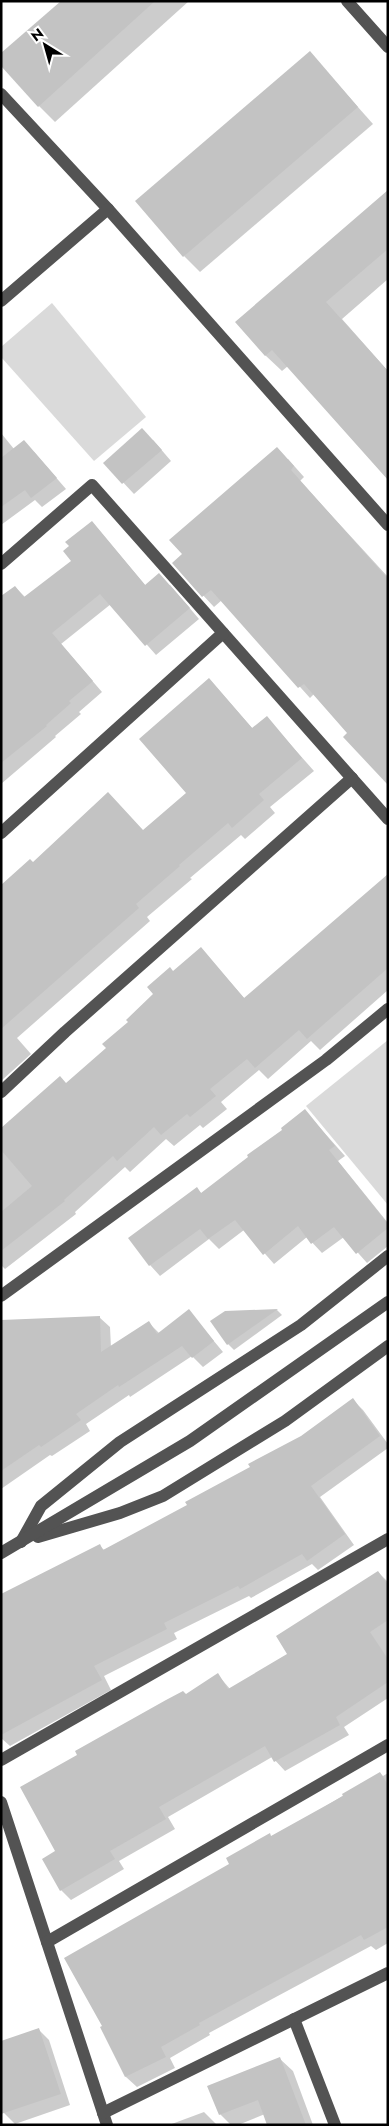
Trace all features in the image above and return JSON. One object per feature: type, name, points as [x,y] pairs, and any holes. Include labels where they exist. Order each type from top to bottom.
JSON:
[{"type":"street","points":[[347,1],[388,47]]},
{"type":"street","points":[[1,94],[108,209],[388,525]]},
{"type":"street","points":[[1,301],[108,209]]},
{"type":"street","points":[[1,564],[92,484],[388,819]]},
{"type":"street","points":[[1,833],[223,632]]},
{"type":"street","points":[[1,1092],[65,1032],[352,778]]},
{"type":"street","points":[[1,1296],[326,1060],[388,1009]]},
{"type":"street","points":[[22,1542],[41,1506],[120,1442],[301,1325],[388,1256]]},
{"type":"street","points":[[1,1553],[190,1441],[388,1302]]},
{"type":"street","points":[[22,1542],[120,1513],[163,1496],[286,1421],[388,1346]]},
{"type":"street","points":[[1,1760],[388,1540]]},
{"type":"street","points":[[47,1942],[387,1748]]},
{"type":"street","points":[[1,1802],[105,2119],[388,1973]]},
{"type":"street","points":[[294,2020],[335,2125]]},
{"type":"shaded area","points":[[52,303],[146,417],[94,461],[1,357],[1,347]]},
{"type":"shaded area","points":[[388,1040],[388,1205],[306,1106]]},
{"type":"building","points":[[61,1],[155,1],[38,107],[1,66],[1,53]]},
{"type":"building","points":[[310,51],[358,107],[183,257],[135,201]]},
{"type":"building","points":[[388,190],[388,249],[326,302],[388,371],[388,480],[272,350],[265,356],[235,322]]},
{"type":"building","points":[[142,428],[162,450],[122,484],[103,463]]},
{"type":"building","points":[[24,440],[57,478],[31,498],[25,490],[1,507],[1,458]]},
{"type":"building","points":[[277,447],[294,466],[291,470],[388,579],[388,785],[343,737],[347,733],[304,684],[298,688],[211,590],[202,597],[172,563],[182,554],[169,540]]},
{"type":"building","points":[[92,521],[145,585],[159,573],[190,608],[145,646],[100,594],[52,633],[93,681],[69,701],[71,703],[47,726],[1,763],[1,596],[15,586],[24,597],[71,561],[63,551],[69,546],[65,542]]},
{"type":"building","points":[[209,678],[252,728],[267,716],[302,758],[259,794],[264,800],[232,828],[228,823],[179,865],[136,904],[139,908],[1,1029],[1,885],[30,859],[33,862],[108,792],[143,830],[186,793],[139,739]]},
{"type":"building","points":[[388,874],[388,968],[307,1039],[299,1030],[255,1068],[247,1059],[210,1089],[216,1096],[190,1117],[187,1114],[161,1135],[154,1127],[117,1161],[113,1156],[65,1201],[1,1251],[1,1212],[32,1186],[1,1150],[1,1128],[60,1076],[66,1083],[106,1048],[102,1044],[128,1022],[126,1020],[153,994],[147,987],[170,967],[173,971],[201,947],[244,998]]},
{"type":"building","points":[[305,1109],[335,1146],[329,1150],[388,1224],[388,1228],[356,1254],[334,1227],[311,1244],[298,1226],[263,1255],[235,1220],[208,1239],[200,1229],[149,1266],[128,1238],[197,1187],[201,1193],[248,1157],[247,1155],[282,1130],[281,1128]]},
{"type":"building","points":[[189,1309],[214,1341],[192,1358],[182,1346],[119,1387],[118,1385],[76,1414],[81,1420],[1,1471],[1,1320],[100,1316],[101,1352],[149,1321],[157,1334]]},
{"type":"building","points":[[278,1309],[227,1345],[210,1321],[225,1311]]},
{"type":"building","points":[[353,1398],[380,1436],[311,1486],[345,1534],[307,1561],[302,1554],[240,1589],[238,1586],[164,1623],[167,1629],[94,1666],[102,1680],[1,1735],[1,1594],[100,1544],[103,1550],[187,1505],[185,1502],[250,1467],[248,1464],[301,1436]]},
{"type":"building","points":[[378,1571],[388,1585],[388,1620],[370,1632],[388,1659],[388,1682],[336,1717],[340,1725],[274,1762],[265,1746],[159,1807],[166,1819],[110,1851],[115,1859],[60,1891],[42,1859],[55,1851],[20,1787],[77,1755],[75,1751],[183,1691],[186,1694],[218,1673],[228,1689],[287,1654],[276,1636]]},
{"type":"building","points":[[380,1772],[388,1785],[388,1927],[364,1940],[361,1935],[199,2023],[200,2025],[161,2047],[166,2057],[125,2077],[100,2027],[102,2026],[64,1958],[229,1864],[226,1858],[270,1833],[271,1836],[343,1796],[342,1794]]},
{"type":"building","points":[[39,2028],[61,2094],[1,2114],[1,2041]]},
{"type":"building","points":[[280,2057],[306,2125],[267,2125],[258,2100],[219,2115],[207,2086]]}]
